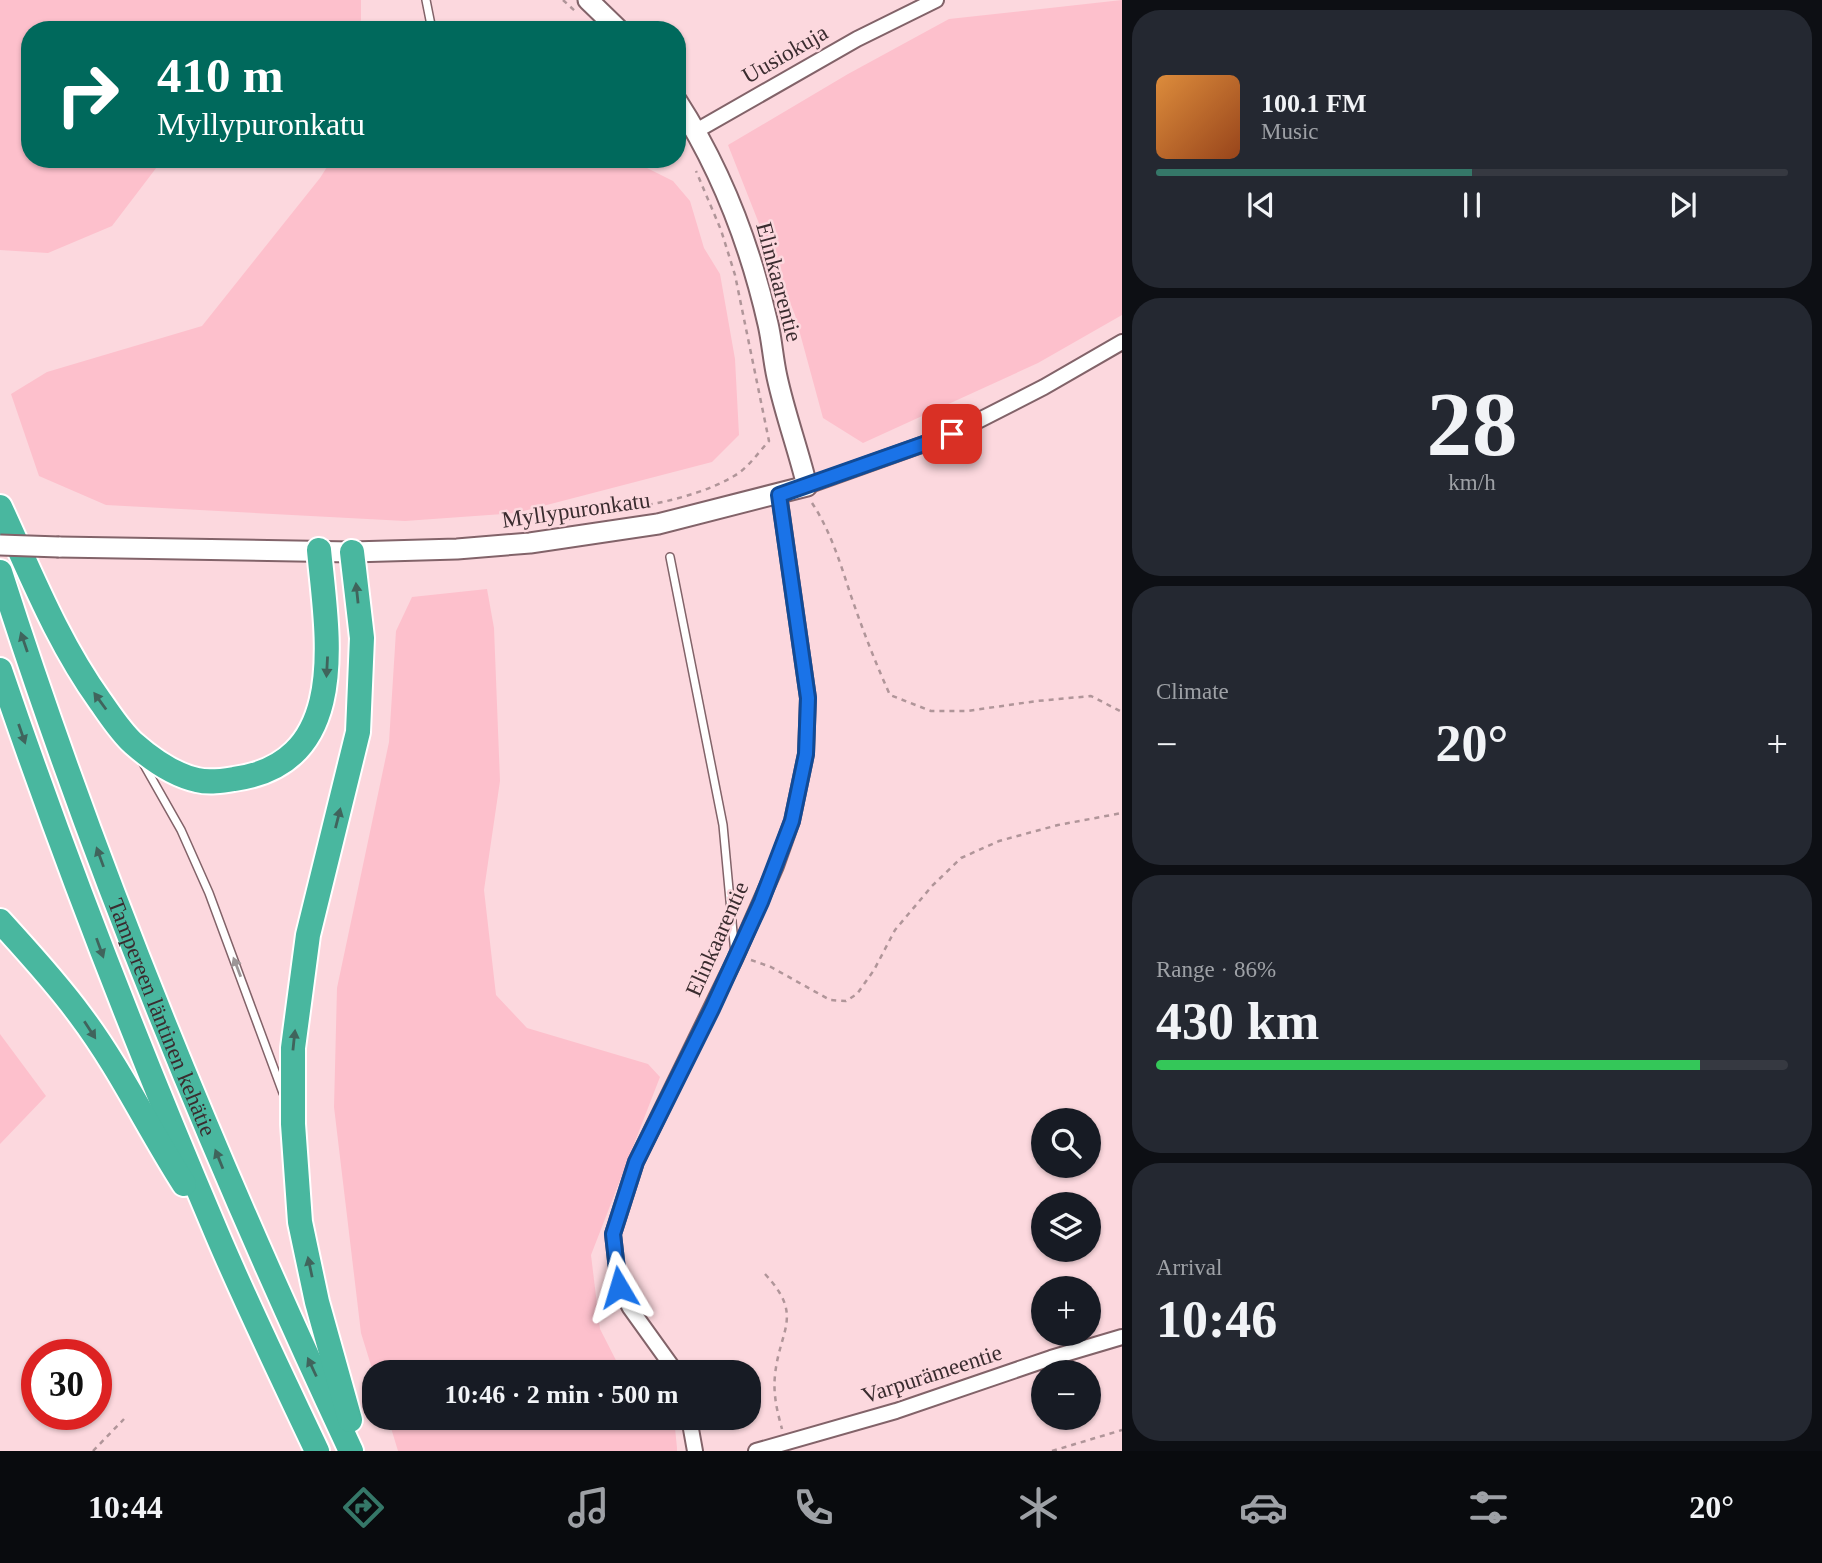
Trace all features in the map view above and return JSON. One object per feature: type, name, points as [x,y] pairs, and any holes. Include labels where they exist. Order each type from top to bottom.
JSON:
[{"type":"highway","points":[[0,507],[57,632],[79,672],[131,741],[158,762],[197,780],[219,781],[260,773],[279,764],[297,748],[312,728],[327,680],[328,646],[319,550]]},
{"type":"highway","points":[[352,552],[362,638],[358,732],[308,935],[293,1048],[293,1124],[300,1222],[317,1302],[358,1451]]},
{"type":"highway","name":"Tampereen läntinen kehätie","points":[[0,572],[66,766],[139,962],[223,1169],[351,1451]]},
{"type":"highway","name":"Tampereen läntinen kehätie","points":[[0,670],[36,777],[109,972],[218,1237],[317,1451]]},
{"type":"highway","points":[[0,921],[81,1016],[218,1237]]},
{"type":"street","points":[[588,0],[610,21]]},
{"type":"street","name":"Uusiokuja","points":[[696,131],[857,39],[936,0]]},
{"type":"street","name":"Elinkaarentie","points":[[686,115],[696,131],[744,237],[769,328],[777,376],[807,486]]},
{"type":"street","name":"Myllypuronkatu","points":[[0,545],[352,552],[457,550],[530,543],[658,524],[779,495],[952,434],[1044,387],[1122,342]]},
{"type":"street","name":"Elinkaarentie","points":[[667,1360],[630,1308],[619,1287],[613,1234],[636,1162],[736,956],[776,866],[792,821],[806,754],[808,698],[779,495]]},
{"type":"street","name":"Varpurämeentie","points":[[756,1451],[896,1411],[1051,1358],[1122,1337]]},
{"type":"street","points":[[691,1430],[695,1451]]},
{"type":"lane","points":[[426,0],[430,21]]},
{"type":"lane","points":[[670,556],[723,825],[736,956]]},
{"type":"lane","points":[[131,741],[181,830],[209,893],[279,1079],[293,1124]]},
{"type":"path","points":[[565,520],[700,491],[734,476],[750,463],[769,441],[735,275],[721,230],[693,165]]},
{"type":"path","points":[[807,486],[811,502],[821,517],[837,555],[890,695],[931,711],[967,711],[1091,696],[1122,712]]},
{"type":"path","points":[[736,956],[771,967],[830,1000],[846,1001],[857,994],[874,970],[895,930],[932,886],[961,858],[999,841],[1058,824],[1122,813]]},
{"type":"path","points":[[765,1274],[788,1307],[775,1375],[775,1404],[786,1442]]},
{"type":"path","points":[[93,1451],[124,1419]]},
{"type":"path","points":[[1052,1451],[1122,1430]]},
{"type":"shaded area","points":[[0,0],[361,0],[360,21],[21,21],[21,168],[156,168],[112,226],[48,253],[0,250]]},
{"type":"shaded area","points":[[1122,0],[1122,315],[1038,363],[863,443],[823,418],[795,315],[728,145],[848,74],[949,19]]},
{"type":"shaded area","points":[[326,168],[647,168],[673,181],[690,201],[704,248],[720,274],[735,359],[739,435],[712,462],[516,513],[405,521],[106,505],[39,476],[11,394],[47,372],[202,326]]},
{"type":"shaded area","points":[[487,589],[494,628],[500,781],[484,890],[496,995],[527,1028],[648,1064],[660,1077],[591,1255],[600,1329],[616,1360],[369,1360],[361,1333],[334,1107],[337,988],[389,742],[396,631],[412,597]]},
{"type":"shaded area","points":[[0,1034],[46,1096],[0,1144]]},
{"type":"shaded area","points":[[392,1430],[675,1430],[677,1451],[398,1451]]},
{"type":"route","points":[[619,1287],[613,1234],[636,1162],[712,1009],[761,902],[792,821],[806,754],[808,698],[779,495],[952,434]]}]
